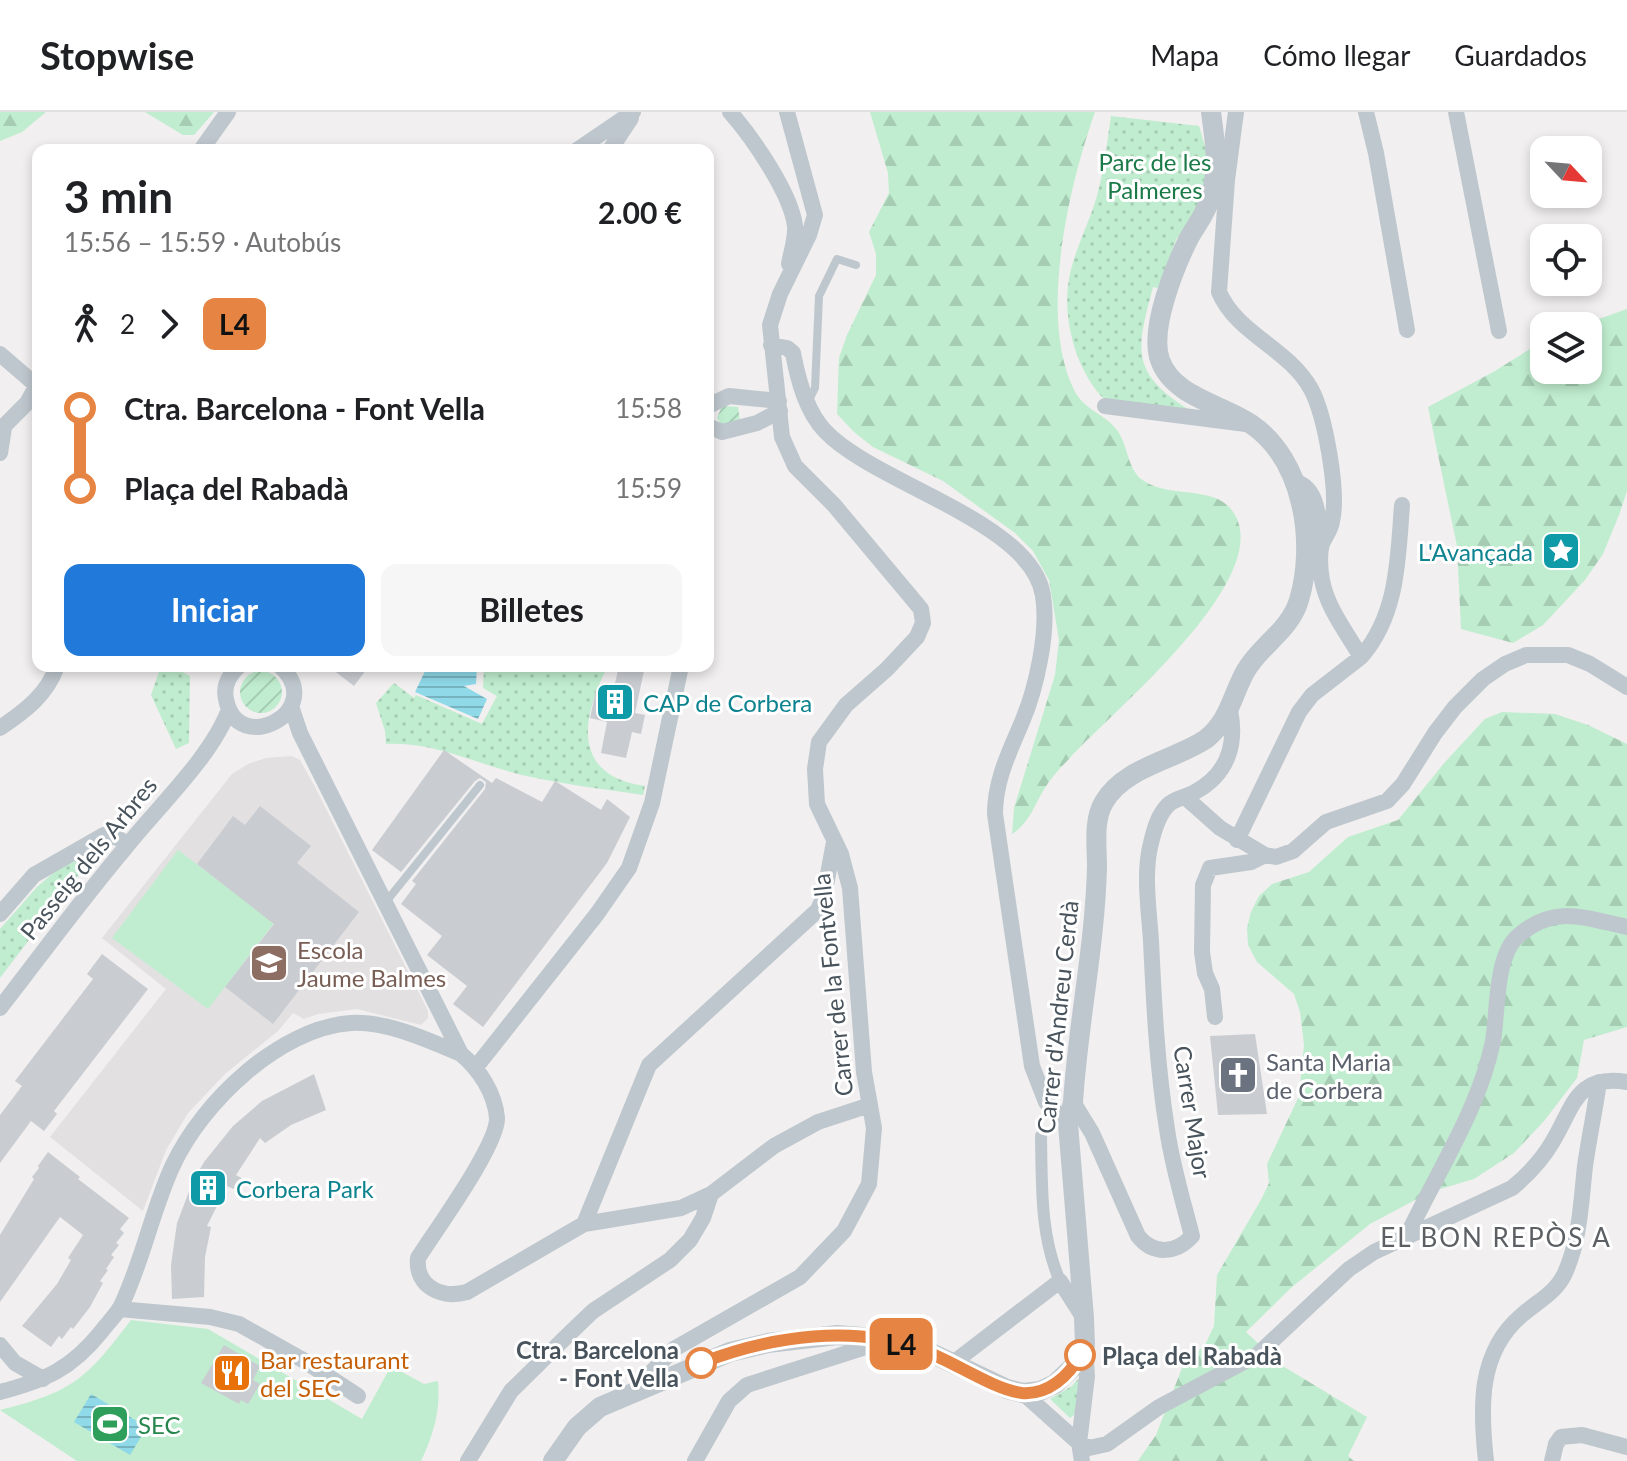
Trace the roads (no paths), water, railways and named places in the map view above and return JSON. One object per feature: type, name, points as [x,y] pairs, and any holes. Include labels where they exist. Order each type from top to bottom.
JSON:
[{"type":"street","points":[[205,144],[228,112]]},
{"type":"street","points":[[586,144],[634,112]]},
{"type":"street","points":[[614,144],[634,112]]},
{"type":"street","points":[[730,112],[750,134],[785,196],[795,227],[787,277]]},
{"type":"street","name":"Carrer de la Fontvella","points":[[633,1391],[674,1349],[800,1277],[844,1231],[869,1184],[874,1128],[864,1072],[850,888],[834,840],[817,804],[815,769],[819,742],[846,705],[887,669],[917,637],[923,623],[921,609],[834,505],[795,466],[782,437],[770,325],[787,277],[809,235],[815,215],[787,112]]},
{"type":"street","points":[[1211,112],[1218,157],[1211,198],[1172,281],[1159,324],[1157,352],[1172,380],[1188,392],[1253,425],[1281,456],[1296,482],[1306,542],[1298,604],[1285,628],[1246,671],[1230,710],[1232,748],[1224,767],[1209,782],[1185,797],[1237,840],[1265,855],[1276,857],[1293,851],[1326,822],[1387,801],[1403,784],[1455,707],[1483,679],[1505,664],[1526,655],[1568,655],[1590,664],[1627,687]]},
{"type":"street","points":[[1214,133],[1225,112]]},
{"type":"street","points":[[1236,112],[1227,180],[1219,292],[1233,316],[1274,346],[1311,389],[1324,426],[1332,478],[1332,523],[1322,544]]},
{"type":"street","points":[[1366,112],[1407,330]]},
{"type":"street","points":[[1456,112],[1499,331]]},
{"type":"street","points":[[771,345],[787,348],[793,353],[813,416],[827,433],[859,457],[1006,542],[1029,562],[1041,585],[1043,624],[1033,688],[1004,763],[995,814],[1032,1066],[1046,1102],[1068,1124]]},
{"type":"street","points":[[0,354],[32,380]]},
{"type":"street","points":[[714,403],[729,396],[779,406]]},
{"type":"street","points":[[0,453],[2,429],[32,406]]},
{"type":"street","points":[[714,429],[722,432],[757,423],[779,406]]},
{"type":"street","points":[[1105,406],[1253,425]]},
{"type":"street","points":[[757,423],[782,437]]},
{"type":"street","points":[[1296,482],[1311,491],[1322,544],[1321,571],[1326,594],[1361,657]]},
{"type":"street","points":[[1237,840],[1299,712],[1312,695],[1361,657],[1383,626],[1393,593],[1402,505]]},
{"type":"street","points":[[0,728],[42,695],[55,672]]},
{"type":"street","name":"Passeig dels Arbres","points":[[0,1008],[127,845],[215,739],[229,709],[226,687],[232,672]]},
{"type":"street","points":[[284,672],[292,682],[291,706],[300,733],[461,1054]]},
{"type":"street","points":[[476,1067],[597,914],[629,868],[652,803],[680,672]]},
{"type":"street","name":"Passeig dels Arbres","points":[[215,739],[246,725],[262,727],[276,723],[291,706]]},
{"type":"street","points":[[229,709],[246,725]]},
{"type":"street","name":"Carrer d'Andreu Cerdà","points":[[1085,1345],[1068,1124],[1096,911],[1097,830],[1102,804],[1108,795],[1134,775],[1207,737],[1220,726],[1230,710]]},
{"type":"street","name":"Carrer Major","points":[[1073,1102],[1092,1133],[1138,1236],[1146,1246],[1159,1250],[1172,1250],[1185,1244],[1192,1236],[1167,1130],[1159,1061],[1149,916],[1149,851],[1156,825],[1166,807],[1185,797]]},
{"type":"street","points":[[0,914],[34,875],[104,835],[118,838],[127,845]]},
{"type":"street","points":[[584,1224],[649,1065],[818,910],[824,896],[834,840]]},
{"type":"street","points":[[1215,1017],[1212,989],[1205,973],[1202,952],[1203,885],[1210,868],[1251,862],[1265,855]]},
{"type":"street","points":[[1407,1236],[1463,1126],[1477,1091],[1492,1045],[1505,951],[1517,937],[1542,919],[1562,915],[1581,916],[1627,927]]},
{"type":"street","points":[[424,1039],[444,1017]]},
{"type":"street","points":[[0,1392],[64,1369],[84,1352],[119,1309],[173,1165],[195,1127],[221,1096],[277,1049],[309,1032],[331,1025],[354,1023],[389,1028],[461,1054],[476,1067],[485,1082],[497,1118],[494,1132],[482,1157],[418,1258],[419,1274],[427,1286],[450,1294],[477,1288],[584,1224],[681,1208],[711,1194],[774,1146],[818,1122],[870,1105]]},
{"type":"street","points":[[1486,1461],[1485,1375],[1494,1348],[1507,1329],[1554,1291],[1570,1261],[1599,1082]]},
{"type":"street","points":[[1023,1393],[1079,1443],[1089,1448],[1107,1444],[1159,1407],[1257,1355],[1349,1269],[1407,1236],[1512,1188],[1529,1174],[1544,1155],[1571,1103],[1584,1089],[1599,1082],[1627,1082]]},
{"type":"street","points":[[1041,1136],[1045,1225],[1052,1262],[1060,1281],[1084,1318]]},
{"type":"street","points":[[468,1461],[511,1391],[560,1342],[593,1311],[670,1260],[690,1240],[703,1218],[711,1194]]},
{"type":"street","points":[[953,1363],[1060,1281]]},
{"type":"street","points":[[119,1309],[210,1317],[239,1324],[358,1396]]},
{"type":"street","points":[[553,1461],[587,1416],[600,1407],[730,1352],[768,1343],[837,1335],[887,1341],[925,1350],[1007,1389],[1023,1393],[1040,1391],[1066,1376],[1085,1345]]},
{"type":"street","points":[[695,1461],[729,1401],[747,1385],[887,1341]]},
{"type":"street","points":[[685,1370],[683,1359],[686,1344]]},
{"type":"street","points":[[0,1345],[15,1363],[43,1379]]},
{"type":"street","points":[[1082,1461],[1079,1443],[1087,1376],[1085,1345]]},
{"type":"street","points":[[1552,1461],[1561,1437],[1572,1434],[1627,1447]]},
{"type":"lane","points":[[808,402],[815,388],[819,296],[837,259],[856,265]]},
{"type":"lane","points":[[385,904],[480,785]]},
{"type":"water","points":[[425,672],[477,672],[476,684],[464,686],[487,699],[478,719],[415,692]]},
{"type":"water","name":"SEC","points":[[91,1394],[147,1427],[130,1455],[74,1422]]},
{"type":"place","name":"L'Avançada","points":[[1561,551]]},
{"type":"place","name":"CAP de Corbera","points":[[615,702]]},
{"type":"place","name":"Escola Jaume Balmes","points":[[269,963]]},
{"type":"place","name":"Santa Maria de Corbera","points":[[1238,1075]]},
{"type":"place","name":"Corbera Park","points":[[208,1188]]},
{"type":"place","name":"Plaça del Rabadà","points":[[1080,1355]]},
{"type":"place","name":"Ctra. Barcelona - Font Vella","points":[[701,1363]]},
{"type":"place","name":"Bar restaurant del SEC","points":[[232,1373]]},
{"type":"place","name":"SEC","points":[[110,1424]]},
{"type":"district","name":"EL BON REPÒS A","points":[[1496,1237]]},
{"type":"park label","name":"Parc de les Palmeres","points":[[1155,175]]}]
